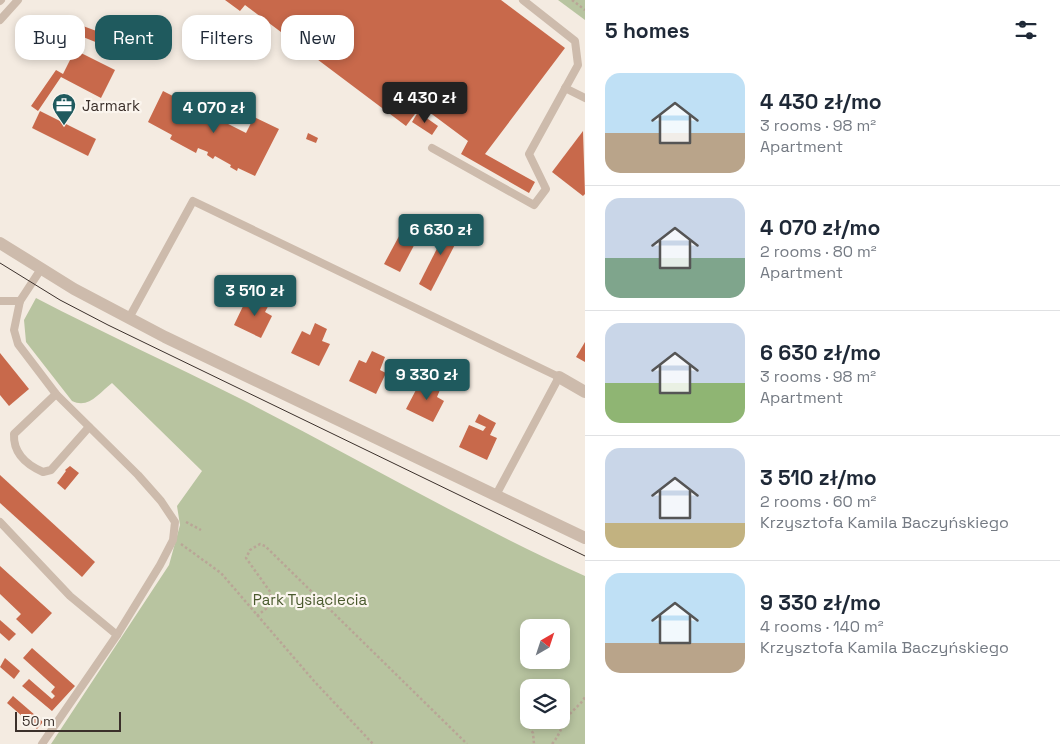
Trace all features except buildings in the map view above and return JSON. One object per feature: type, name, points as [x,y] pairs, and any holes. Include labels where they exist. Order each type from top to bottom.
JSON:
[{"type":"street","points":[[0,243],[41,269],[129,318],[585,538]]},
{"type":"street","points":[[558,377],[585,392]]},
{"type":"lane","points":[[0,20],[18,0]]},
{"type":"lane","points":[[432,148],[534,205],[546,189],[529,154],[578,65],[575,41],[523,0]]},
{"type":"lane","points":[[565,88],[585,98]]},
{"type":"lane","points":[[129,318],[193,201],[558,377],[496,495]]},
{"type":"lane","points":[[41,269],[20,301],[14,330],[18,344],[56,394],[156,494],[172,514],[174,522],[173,540],[117,635],[42,744]]},
{"type":"lane","points":[[0,301],[20,301]]},
{"type":"lane","points":[[56,394],[14,434],[14,443],[22,458],[43,472],[51,470],[89,427]]},
{"type":"lane","points":[[0,522],[70,596],[117,635]]},
{"type":"path","points":[[572,0],[585,10]]},
{"type":"path","points":[[174,522],[188,522],[201,530]]},
{"type":"path","points":[[173,540],[206,560],[222,574],[257,616],[373,744]]},
{"type":"path","points":[[257,616],[268,607],[271,593],[246,558],[250,550],[260,544],[265,546],[467,744]]},
{"type":"path","points":[[552,744],[560,735],[567,718],[580,706],[585,697]]},
{"type":"path","points":[[530,729],[533,733],[534,744]]},
{"type":"green space","points":[[558,0],[585,0],[585,20]]},
{"type":"green space","name":"Park Tysiąclecia","points":[[36,298],[239,398],[454,512],[585,576],[585,744],[51,744],[169,565],[180,525],[177,506],[202,471],[112,383],[94,399],[84,403],[72,401],[26,342],[24,320]]},
{"type":"tram line","points":[[0,263],[60,300],[108,325],[585,556]]},
{"type":"place","name":"Jarmark","points":[[64,126]]}]
